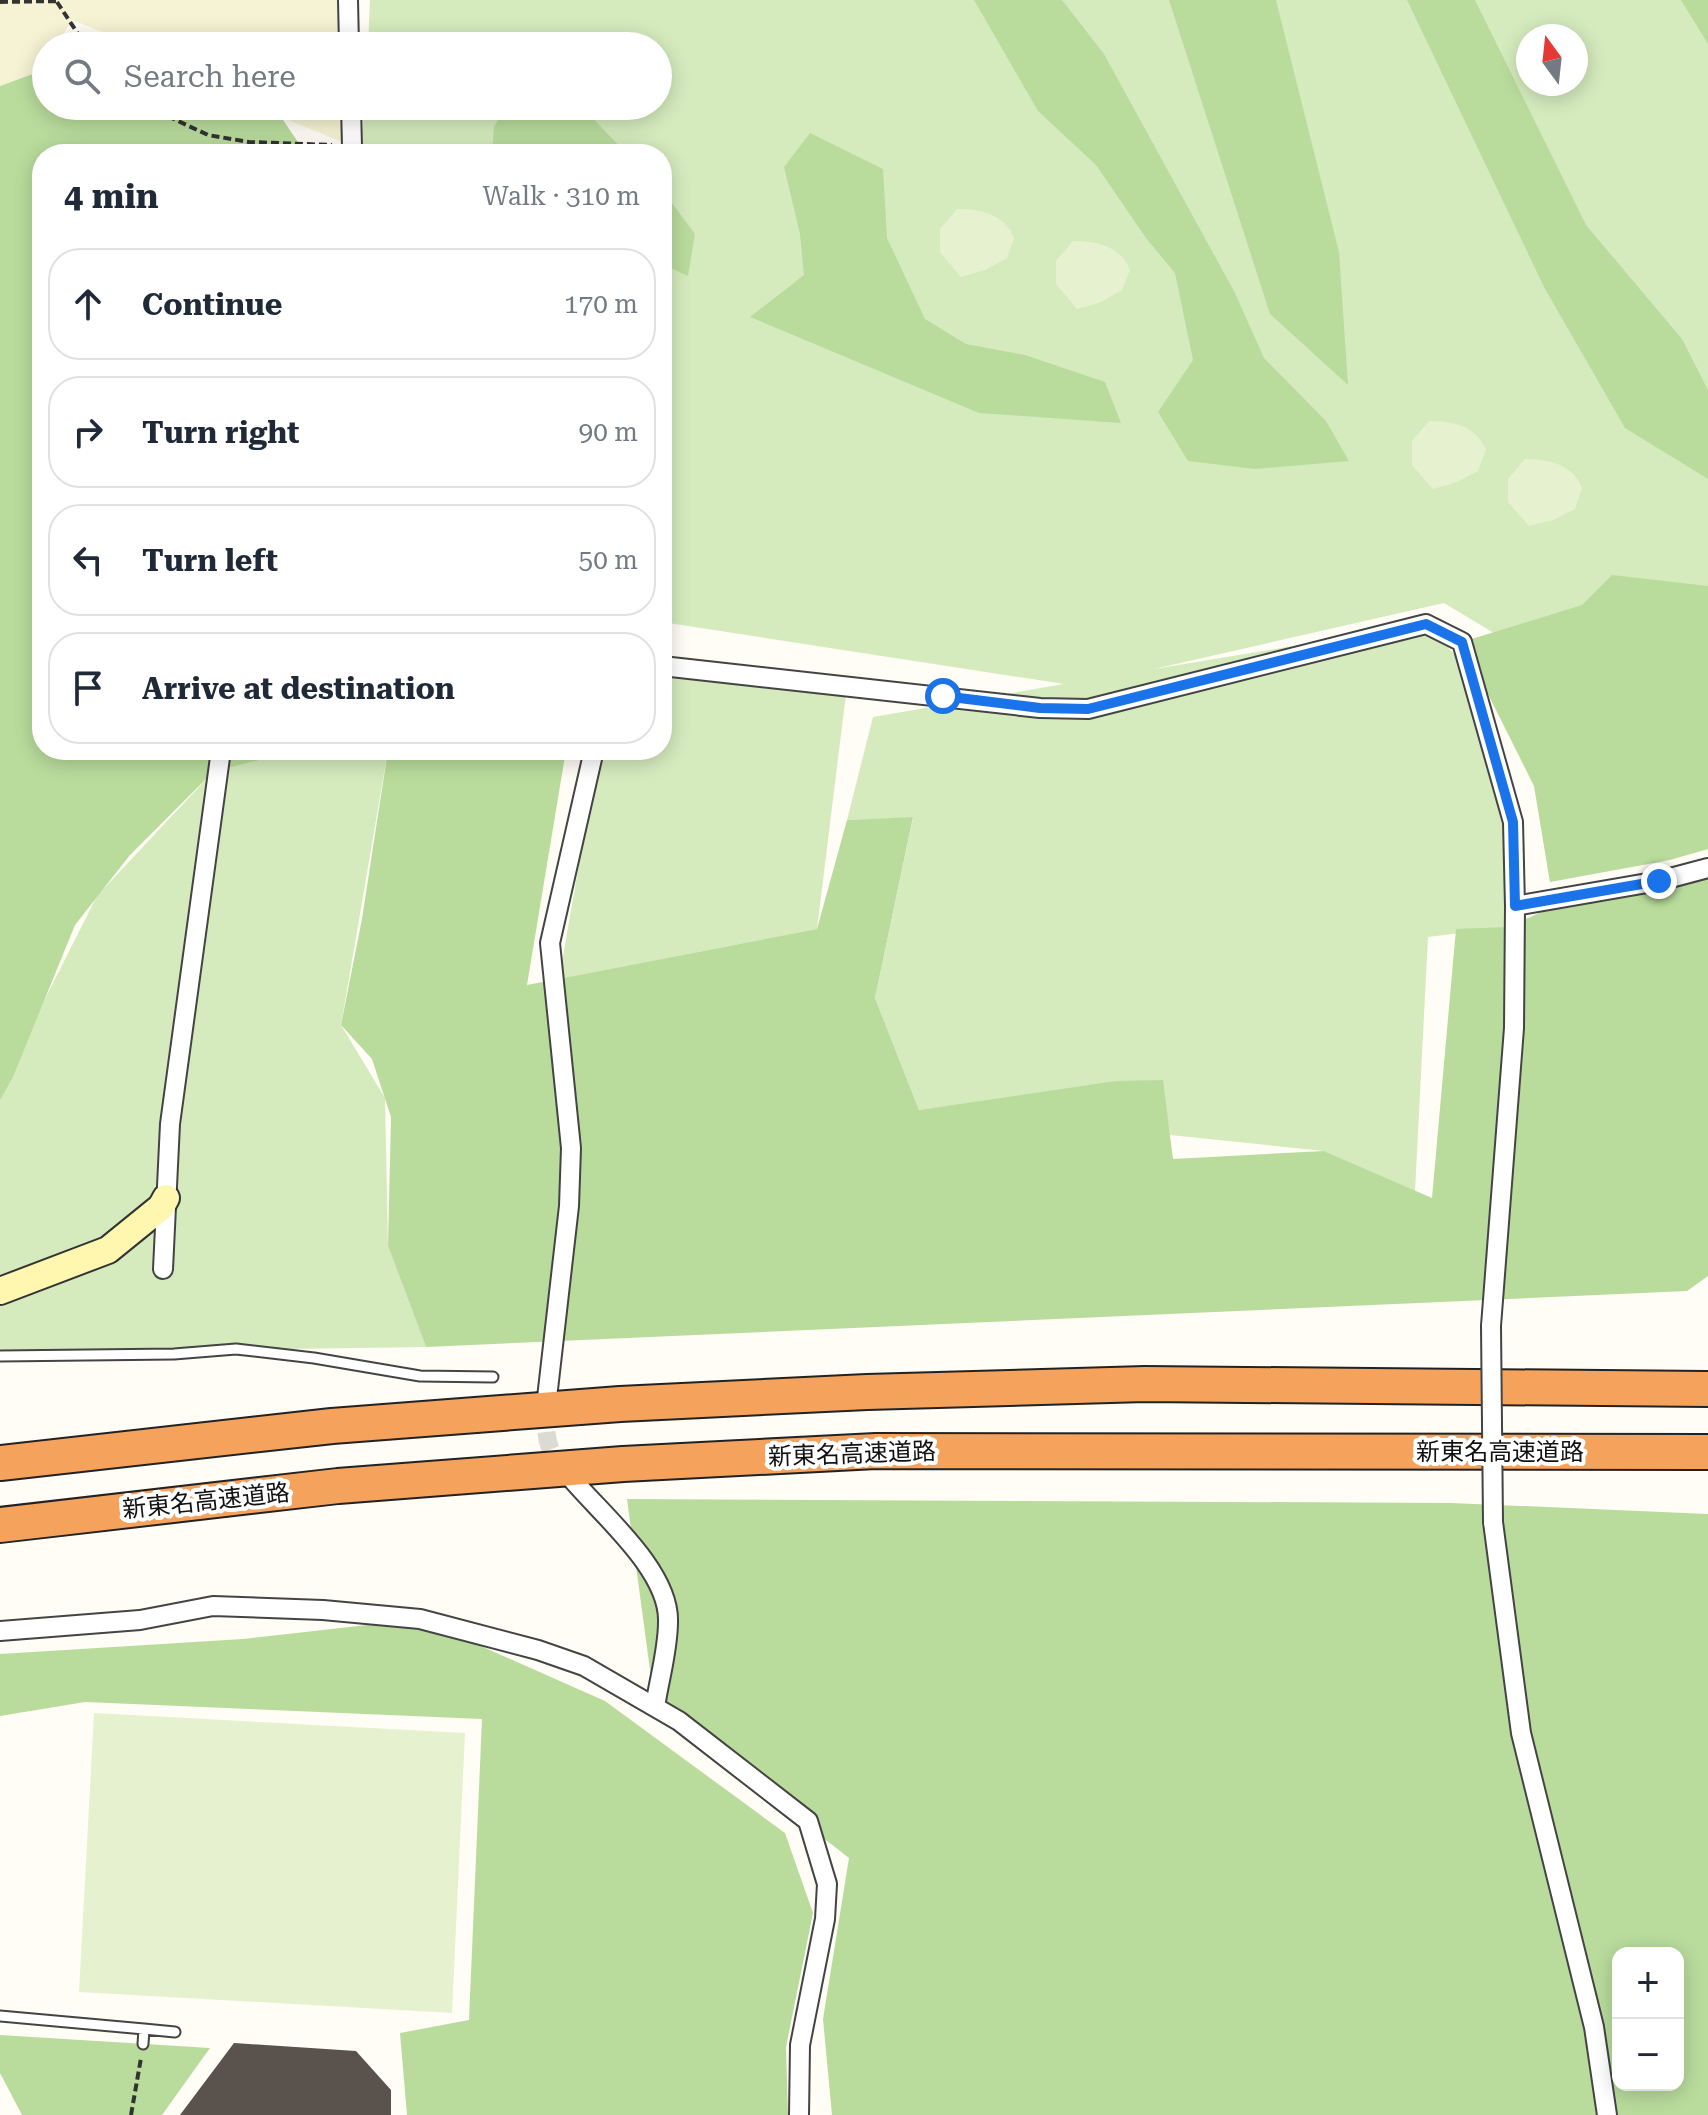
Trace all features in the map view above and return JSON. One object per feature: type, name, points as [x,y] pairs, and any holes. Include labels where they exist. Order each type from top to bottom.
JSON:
[{"type":"highway","points":[[0,1463],[332,1426],[620,1404],[867,1392],[1145,1384],[1708,1389]]},
{"type":"highway","name":"新東名高速道路","points":[[0,1525],[338,1486],[623,1464],[876,1451],[1708,1452]]},
{"type":"street","points":[[348,0],[349,32]]},
{"type":"street","points":[[351,120],[351,144]]},
{"type":"street","points":[[672,667],[1040,708],[1088,709],[1426,624],[1462,642],[1513,822],[1514,1028],[1491,1326],[1493,1522],[1521,1733],[1594,2027],[1607,2115]]},
{"type":"street","points":[[163,1269],[170,1124],[220,760]]},
{"type":"street","points":[[547,1398],[569,1206],[571,1148],[550,943],[592,760]]},
{"type":"street","points":[[1515,906],[1659,881],[1708,868]]},
{"type":"street","points":[[0,1291],[108,1250],[161,1207],[166,1198]]},
{"type":"street","points":[[571,1478],[611,1518],[663,1588],[668,1621],[655,1707]]},
{"type":"street","points":[[0,1631],[140,1620],[213,1606],[323,1610],[420,1619],[538,1650],[584,1666],[679,1721],[808,1821],[827,1884],[825,1919],[800,2045],[799,2115]]},
{"type":"lane","points":[[0,1356],[174,1354],[236,1349],[314,1358],[420,1376],[493,1377]]},
{"type":"lane","points":[[0,2016],[175,2032]]},
{"type":"lane","points":[[143,2044],[144,2029]]},
{"type":"path","points":[[0,2],[56,1],[77,32]]},
{"type":"path","points":[[176,120],[208,135],[274,144]]},
{"type":"path","points":[[131,2115],[143,2044]]},
{"type":"shaded area","points":[[0,0],[358,0],[357,32],[102,32],[72,20],[65,32],[32,32],[32,74],[0,86]]},
{"type":"shaded area","points":[[288,120],[353,120],[352,144]]},
{"type":"green space","points":[[370,0],[1708,0],[1708,838],[1550,882],[1512,644],[1444,603],[1154,669],[1426,624],[1471,672],[1513,822],[1508,927],[1428,937],[1415,1191],[1324,1151],[1170,1135],[1162,1080],[919,1110],[875,998],[913,818],[847,820],[873,717],[1064,684],[672,624],[672,144],[362,144],[363,120],[672,120],[672,32],[369,32]]},
{"type":"green space","points":[[974,0],[1062,0],[1104,54],[1235,293],[1264,358],[1326,421],[1349,461],[1255,469],[1188,461],[1158,412],[1193,360],[1175,273],[1146,238],[1096,165],[1038,111]]},
{"type":"green space","points":[[1169,0],[1276,0],[1339,252],[1348,385],[1270,314]]},
{"type":"green space","points":[[1407,0],[1475,0],[1516,83],[1516,96],[1522,96],[1586,225],[1682,339],[1708,390],[1708,479],[1625,428],[1544,287]]},
{"type":"green space","points":[[1681,0],[1708,0],[1708,44]]},
{"type":"green space","points":[[32,74],[32,120],[283,120],[299,144],[32,144],[32,760],[259,760],[213,772],[130,855],[75,925],[13,1077],[0,1100],[0,86]]},
{"type":"green space","points":[[498,120],[594,120],[617,144],[493,144]]},
{"type":"green space","points":[[810,133],[883,169],[887,238],[925,319],[966,344],[1025,355],[1105,382],[1121,423],[979,413],[750,317],[804,275],[800,234],[784,167]]},
{"type":"green space","points":[[672,203],[695,234],[688,276],[672,269]]},
{"type":"green space","points":[[957,209],[991,214],[1005,223],[1014,238],[1007,258],[985,270],[961,277],[940,252],[940,229]]},
{"type":"green space","points":[[1073,241],[1107,246],[1121,255],[1130,270],[1122,290],[1101,302],[1077,309],[1056,284],[1056,261]]},
{"type":"green space","points":[[1429,421],[1463,426],[1477,435],[1486,450],[1478,471],[1457,482],[1433,489],[1412,465],[1412,441]]},
{"type":"green space","points":[[1525,459],[1559,464],[1573,473],[1582,488],[1575,509],[1553,520],[1529,526],[1508,502],[1508,479]]},
{"type":"green space","points":[[1612,575],[1708,586],[1708,849],[1670,860],[1550,882],[1534,786],[1462,642],[1582,605]]},
{"type":"green space","points":[[672,667],[847,686],[817,929],[559,979],[597,760],[672,760]]},
{"type":"green space","points":[[259,760],[386,760],[341,1025],[385,1098],[388,1246],[426,1347],[0,1353],[0,1088],[97,896],[213,772]]},
{"type":"green space","points":[[386,760],[564,760],[527,985],[817,929],[847,820],[913,817],[875,998],[919,1110],[1116,1081],[1163,1080],[1173,1159],[1324,1151],[1432,1198],[1456,929],[1508,927],[1546,910],[1708,879],[1708,1276],[1687,1291],[426,1347],[388,1246],[391,1117],[372,1059],[341,1025],[362,919]]},
{"type":"green space","points":[[627,1499],[1451,1503],[1708,1514],[1708,2115],[832,2115],[823,2019],[849,1858],[655,1707]]},
{"type":"green space","points":[[420,1619],[605,1701],[785,1833],[813,1913],[786,2047],[788,2115],[407,2115],[400,2033],[469,2020],[482,1719],[85,1702],[0,1716],[0,1654],[243,1639]]},
{"type":"green space","points":[[94,1713],[465,1733],[452,2013],[79,1992]]},
{"type":"green space","points":[[0,2035],[210,2048],[162,2115],[22,2115],[0,2073]]},
{"type":"building","points":[[234,2043],[356,2051],[391,2090],[391,2115],[180,2115]]},
{"type":"tunnel","points":[[547,1405],[548,1439],[553,1455],[563,1470]]},
{"type":"route","points":[[943,696],[1040,708],[1088,709],[1426,624],[1462,642],[1513,822],[1515,906],[1659,881]]}]
